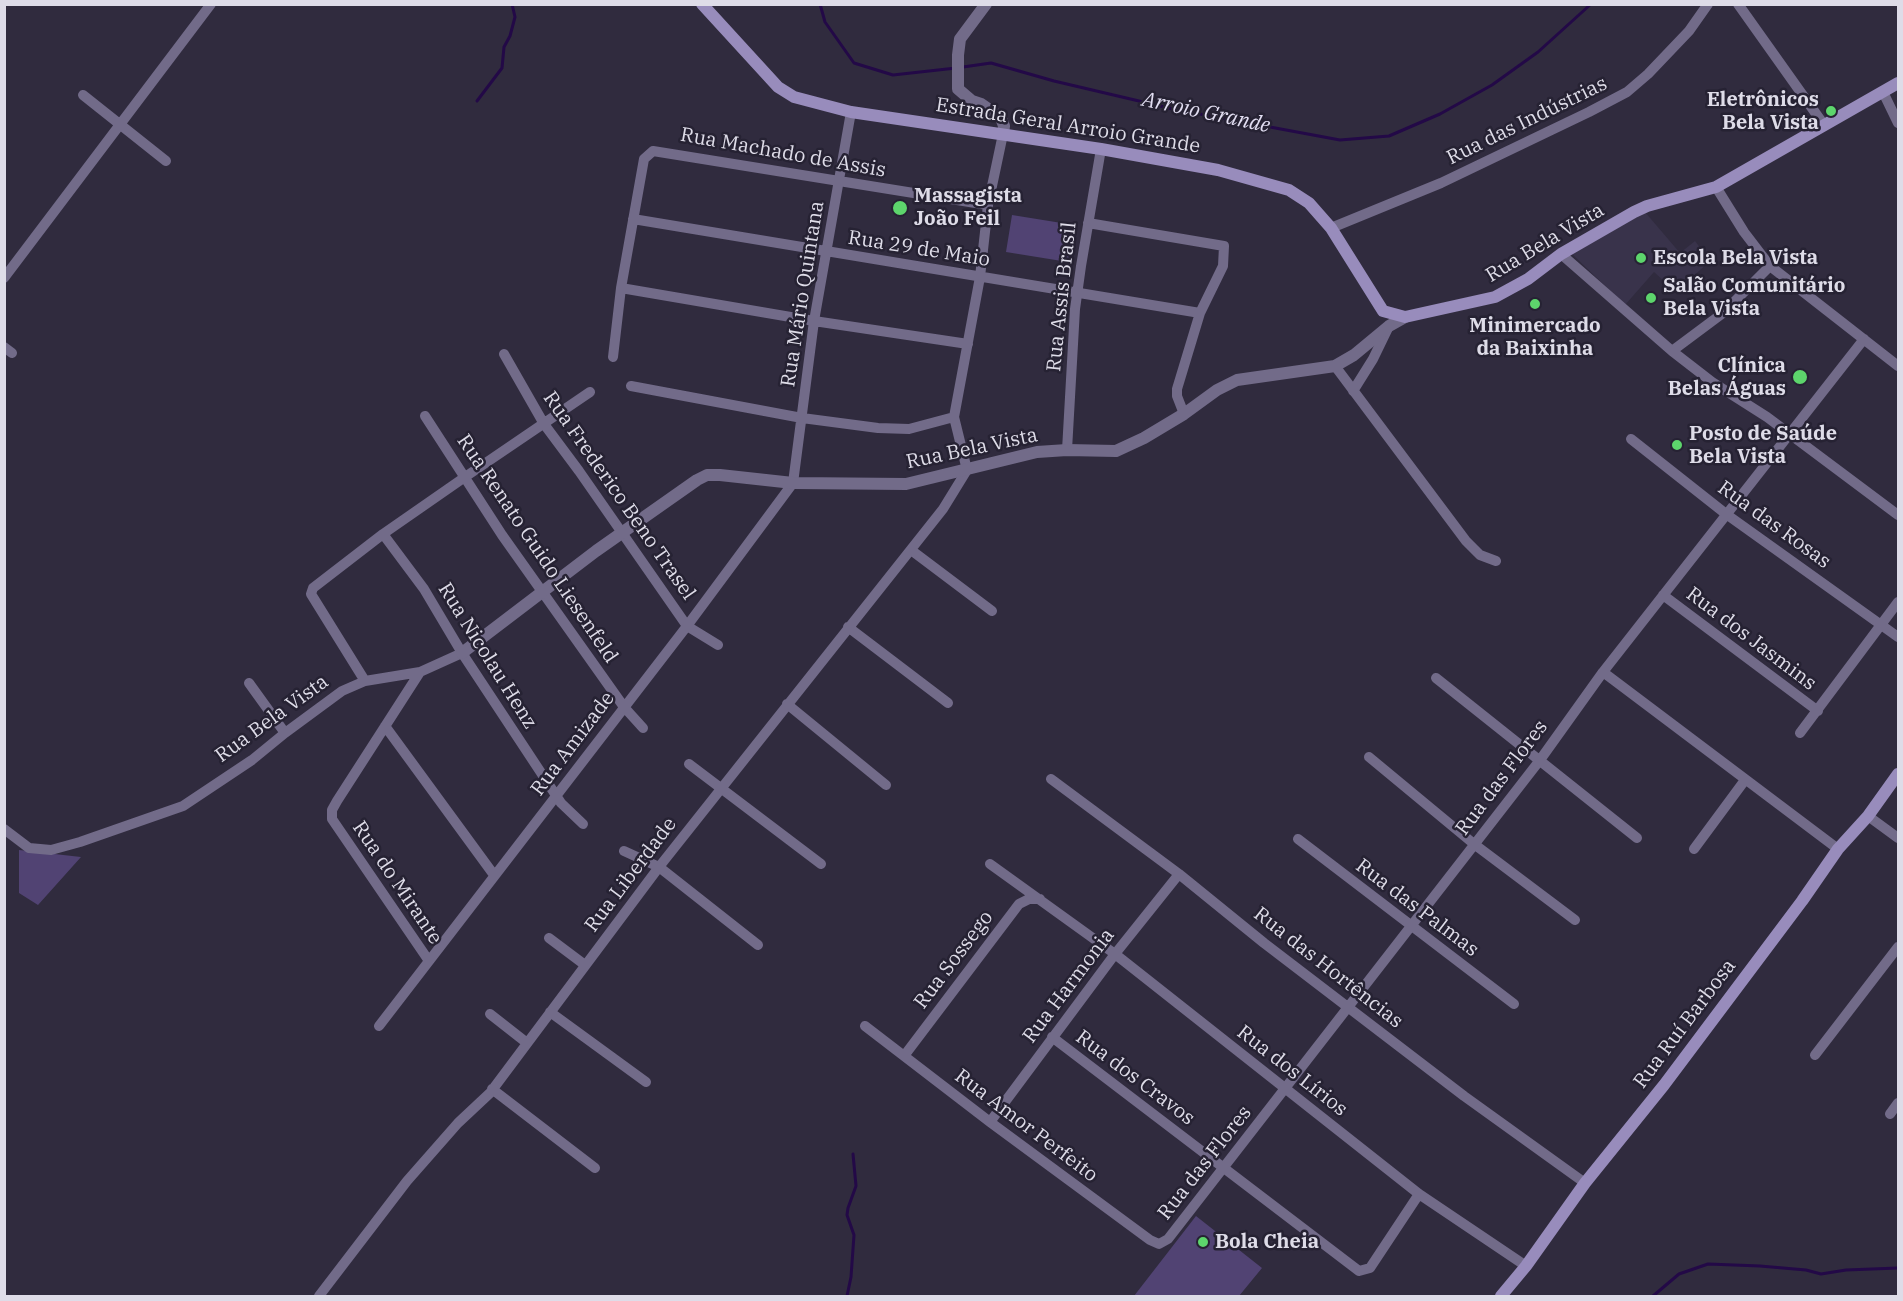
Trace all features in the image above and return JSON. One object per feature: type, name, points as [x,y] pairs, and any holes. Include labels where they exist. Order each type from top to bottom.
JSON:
[{"type":"main road","name":"Estrada Geral Arroio Grande","points":[[702,4],[778,87],[794,97],[850,112],[1101,149],[1218,170],[1289,190],[1309,203],[1331,228],[1383,311],[1405,317]]},
{"type":"main road","name":"Rua Bela Vista","points":[[1405,317],[1454,308],[1495,297],[1528,279],[1561,254],[1647,206],[1716,187],[1899,84]]},
{"type":"main road","name":"Rua Ruí Barbosa","points":[[1501,1296],[1526,1266],[1585,1183],[1664,1085],[1802,901],[1838,849],[1868,816],[1899,774]]},
{"type":"street","points":[[4,278],[211,4]]},
{"type":"street","points":[[967,470],[954,417],[980,277],[988,205],[1004,126],[1001,118],[958,89],[958,55],[960,39],[986,4]]},
{"type":"street","name":"Rua das Indústrias","points":[[1331,228],[1441,183],[1627,92],[1648,74],[1689,31],[1708,4]]},
{"type":"street","points":[[1738,4],[1824,125]]},
{"type":"street","points":[[1882,92],[1899,123]]},
{"type":"street","points":[[83,95],[166,160]]},
{"type":"street","name":"Rua Mário Quintana","points":[[793,483],[814,321],[850,112]]},
{"type":"street","name":"Rua Assis Brasil","points":[[1067,450],[1077,292],[1101,149]]},
{"type":"street","name":"Rua Machado de Assis","points":[[633,219],[644,159],[653,151],[988,205]]},
{"type":"street","points":[[1716,187],[1744,232],[1770,266],[1899,366]]},
{"type":"street","points":[[613,357],[621,288],[633,219]]},
{"type":"street","name":"Rua 29 de Maio","points":[[633,219],[1200,313]]},
{"type":"street","points":[[1088,223],[1224,246],[1225,253],[1216,284],[1200,313],[1177,388],[1177,396],[1184,414]]},
{"type":"street","points":[[1561,254],[1672,351],[1712,382],[1732,393],[1791,434],[1899,515]]},
{"type":"street","points":[[1672,351],[1723,313],[1770,266]]},
{"type":"street","points":[[621,288],[814,321],[968,344]]},
{"type":"street","name":"Rua Bela Vista","points":[[4,829],[29,848],[51,850],[80,843],[183,806],[252,760],[342,691],[365,681],[420,672],[462,653],[622,533],[707,475],[793,483],[906,484],[1037,452],[1116,451],[1144,438],[1184,414],[1217,390],[1237,380],[1335,366],[1354,355],[1389,326],[1405,317]]},
{"type":"street","points":[[1353,391],[1373,359],[1389,326]]},
{"type":"street","name":"Rua das Flores","points":[[1168,1239],[1540,760],[1603,672],[1864,339]]},
{"type":"street","name":"Rua Frederico Beno Trasel","points":[[504,354],[544,424],[687,626],[718,645]]},
{"type":"street","points":[[1335,366],[1466,541],[1480,555],[1496,561]]},
{"type":"street","points":[[631,386],[802,418],[878,428],[909,429],[954,417]]},
{"type":"street","points":[[365,681],[311,594],[313,588],[383,534],[590,392]]},
{"type":"street","name":"Rua Renato Guido Liesenfeld","points":[[425,417],[502,535],[624,707],[643,728]]},
{"type":"street","name":"Rua das Rosas","points":[[1631,439],[1726,514],[1899,637]]},
{"type":"street","name":"Rua Liberdade","points":[[319,1296],[408,1181],[458,1123],[492,1089],[659,867],[943,509],[967,470]]},
{"type":"street","name":"Rua Amizade","points":[[379,1026],[687,626],[793,483]]},
{"type":"street","name":"Rua Nicolau Henz","points":[[383,534],[424,590],[462,653],[561,803],[583,824]]},
{"type":"street","points":[[911,550],[992,611]]},
{"type":"street","name":"Rua dos Jasmins","points":[[1663,596],[1818,711]]},
{"type":"street","points":[[1800,733],[1899,602]]},
{"type":"street","points":[[848,627],[948,703]]},
{"type":"street","name":"Rua do Mirante","points":[[420,672],[337,801],[332,810],[332,819],[429,961]]},
{"type":"street","points":[[1603,672],[1838,849]]},
{"type":"street","points":[[1436,678],[1637,838]]},
{"type":"street","points":[[249,683],[285,733]]},
{"type":"street","points":[[787,704],[886,785]]},
{"type":"street","points":[[385,726],[494,875]]},
{"type":"street","points":[[1369,757],[1474,844],[1575,920]]},
{"type":"street","points":[[689,764],[821,864]]},
{"type":"street","name":"Rua das Hortências","points":[[1051,779],[1179,873],[1264,943],[1464,1096],[1585,1183]]},
{"type":"street","points":[[1694,849],[1745,780]]},
{"type":"street","points":[[1868,816],[1899,838]]},
{"type":"street","name":"Rua das Palmas","points":[[1298,839],[1514,1005]]},
{"type":"street","points":[[624,851],[659,867],[759,945]]},
{"type":"street","name":"Rua dos Lírios","points":[[990,864],[1115,954],[1419,1194],[1526,1266]]},
{"type":"street","name":"Rua Harmonia","points":[[990,1122],[1115,954],[1179,873]]},
{"type":"street","name":"Rua Sossego","points":[[904,1056],[1019,904],[1029,899],[1040,899]]},
{"type":"street","points":[[549,938],[585,965]]},
{"type":"street","points":[[1815,1055],[1899,947]]},
{"type":"street","points":[[550,1012],[646,1082]]},
{"type":"street","points":[[490,1014],[527,1043]]},
{"type":"street","name":"Rua Amor Perfeito","points":[[866,1026],[990,1122],[1150,1240],[1159,1244],[1168,1239]]},
{"type":"street","name":"Rua dos Cravos","points":[[1052,1037],[1359,1271],[1370,1268],[1419,1194]]},
{"type":"street","points":[[492,1089],[594,1168]]},
{"type":"street","points":[[1890,1114],[1899,1103]]},
{"type":"shaded area","name":"Escola Bela Vista","points":[[1645,212],[1680,253],[1695,241],[1710,261],[1676,292],[1654,272],[1625,305],[1572,254]]},
{"type":"shaded area","points":[[1012,215],[1074,225],[1068,262],[1006,252]]},
{"type":"shaded area","points":[[19,850],[81,857],[38,905],[19,893]]},
{"type":"shaded area","name":"Bola Cheia","points":[[1196,1216],[1262,1268],[1239,1296],[1134,1296]]},
{"type":"waterway","points":[[477,101],[502,68],[504,47],[510,36],[515,17],[512,4]]},
{"type":"waterway","name":"Arroio Grande","points":[[820,4],[825,22],[854,63],[893,75],[956,68]]},
{"type":"waterway","name":"Arroio Grande","points":[[963,67],[991,63],[1054,81],[1173,109],[1340,140],[1389,136],[1440,114],[1492,85],[1538,52],[1591,4]]},
{"type":"waterway","points":[[847,1296],[851,1277],[854,1235],[847,1215],[856,1186],[853,1154]]},
{"type":"waterway","points":[[1653,1296],[1679,1274],[1708,1264],[1806,1270],[1821,1274],[1846,1270],[1898,1268]]},
{"type":"place","name":"Eletrônicos Bela Vista","points":[[1831,111]]},
{"type":"place","name":"Massagista João Feil","points":[[900,208]]},
{"type":"place","name":"Escola Bela Vista","points":[[1641,258]]},
{"type":"place","name":"Salão Comunitário Bela Vista","points":[[1651,298]]},
{"type":"place","name":"Minimercado da Baixinha","points":[[1535,304]]},
{"type":"place","name":"Clínica Belas Águas","points":[[1800,377]]},
{"type":"place","name":"Posto de Saúde Bela Vista","points":[[1677,445]]},
{"type":"place","name":"Bola Cheia","points":[[1203,1242]]}]
